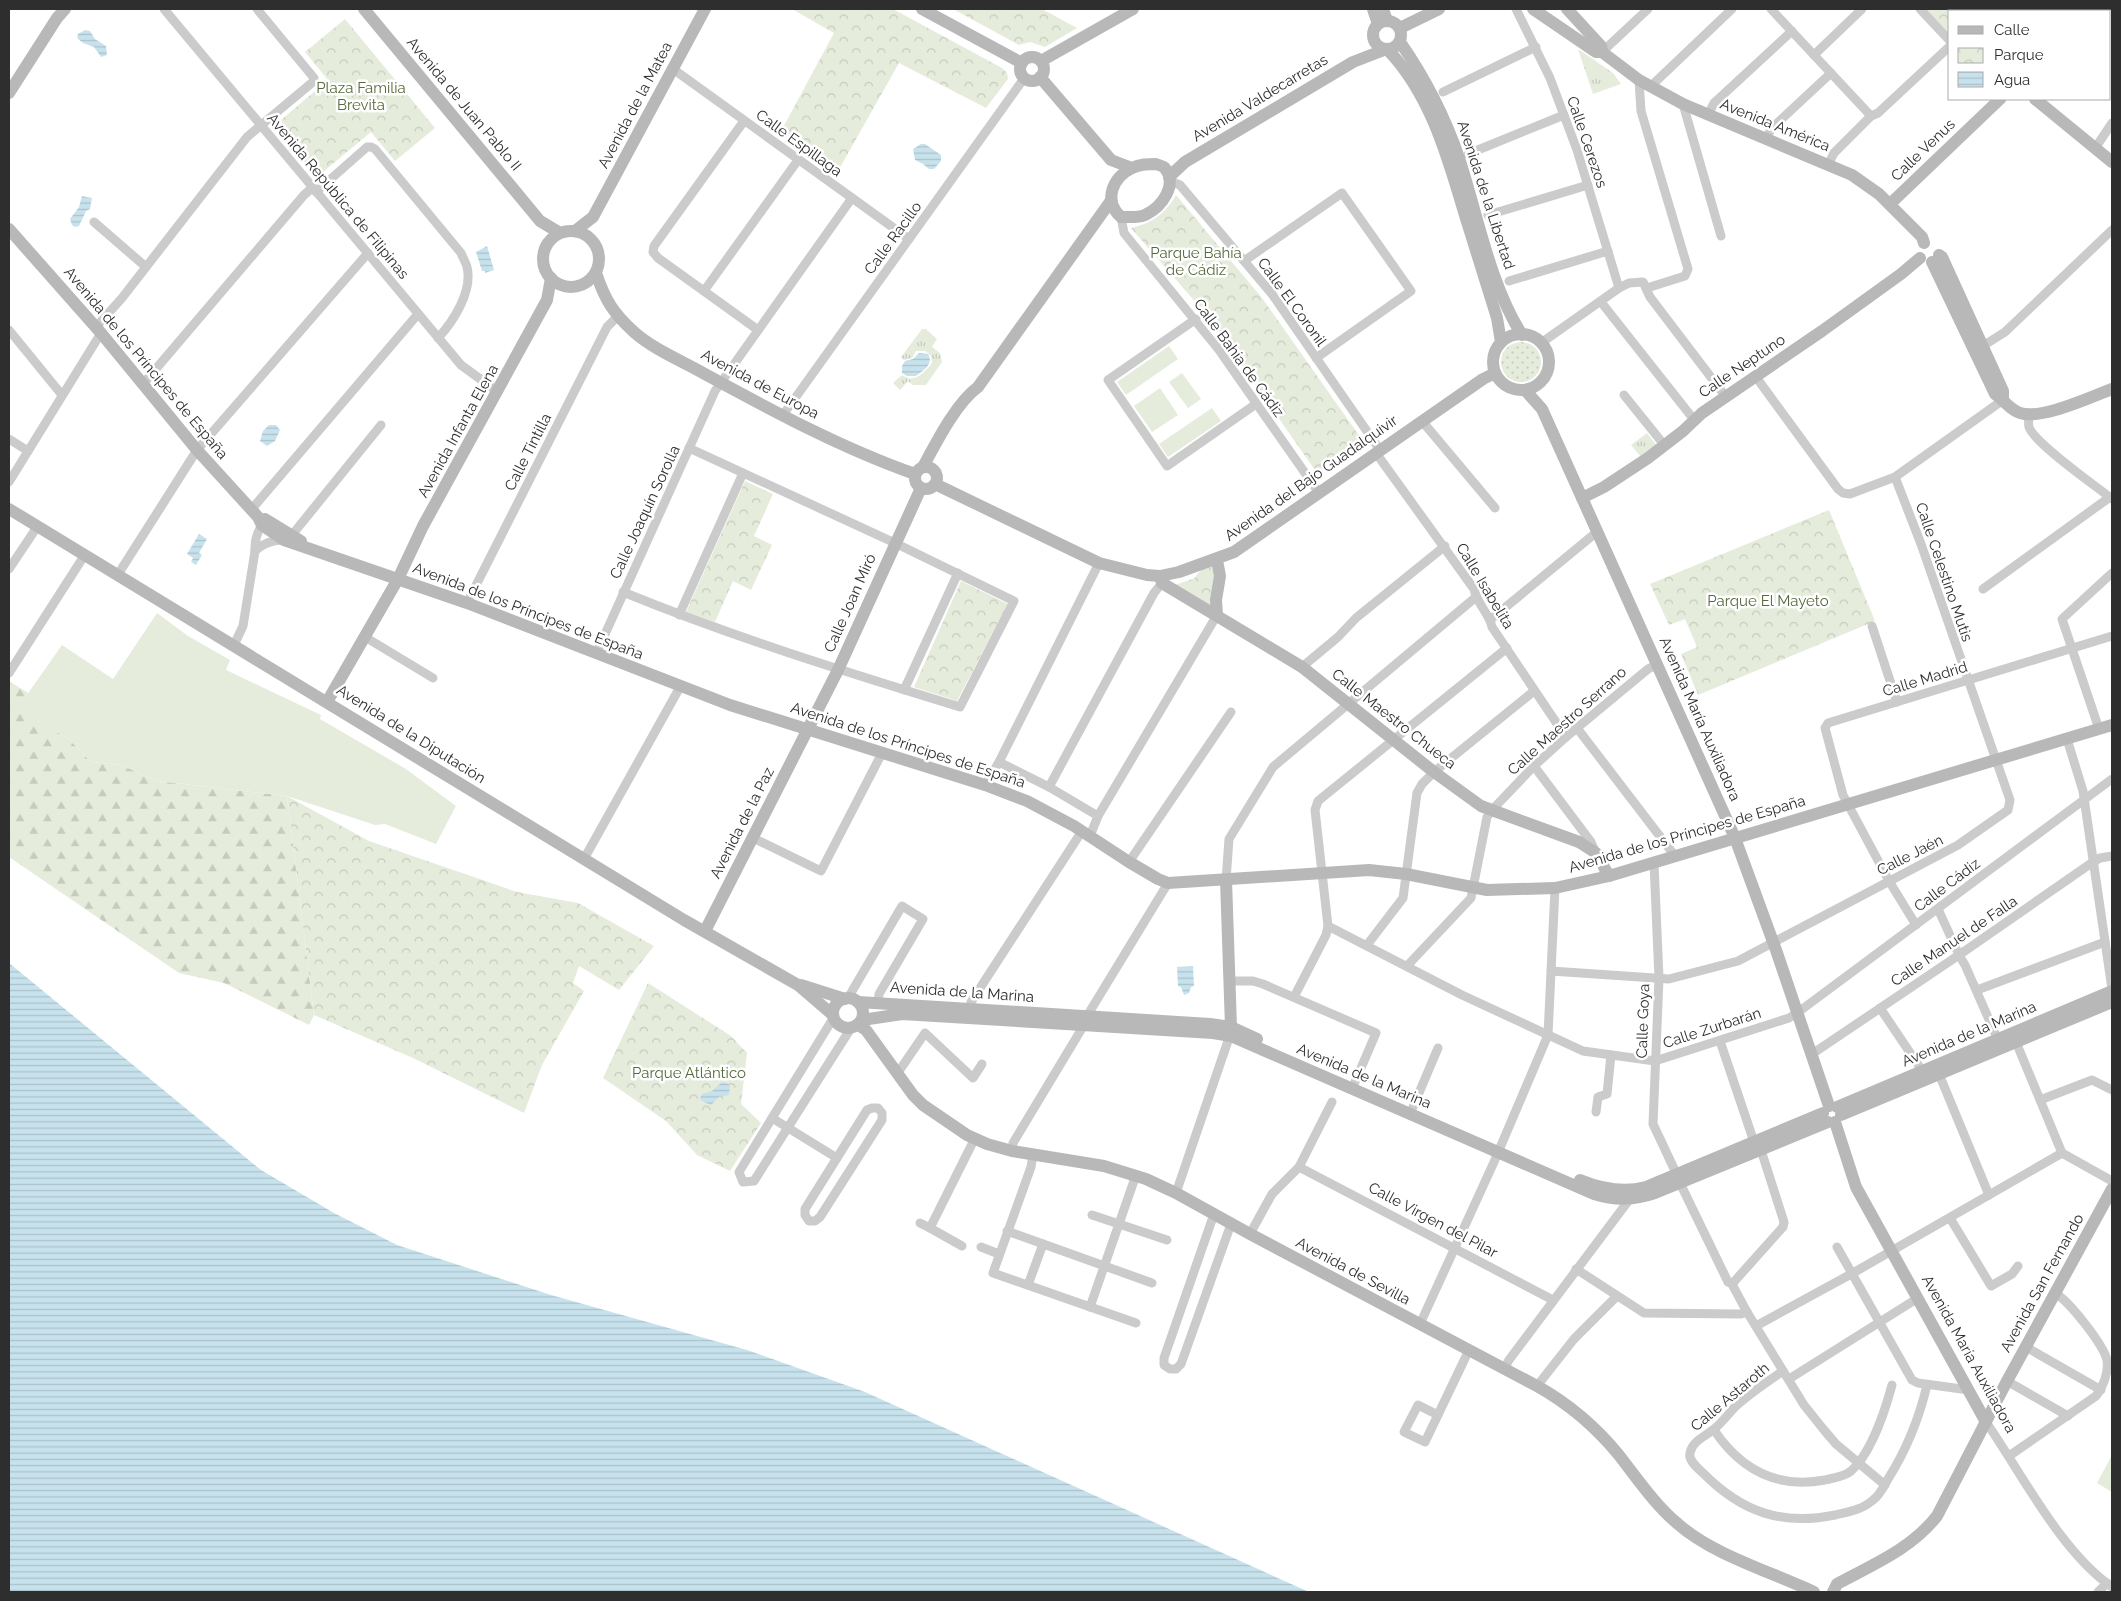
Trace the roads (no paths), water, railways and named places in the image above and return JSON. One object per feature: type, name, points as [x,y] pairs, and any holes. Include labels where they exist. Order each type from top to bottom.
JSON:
[{"type":"street","name":"Avenida República de Filipinas","points":[[164,9],[461,365],[498,392]]},
{"type":"street","points":[[9,482],[62,395],[98,330],[247,136],[314,81],[314,78],[257,9]]},
{"type":"street","name":"Avenida de Juan Pablo II","points":[[364,9],[540,221],[560,232]]},
{"type":"street","name":"Avenida de la Matea","points":[[576,231],[592,217],[706,9]]},
{"type":"street","points":[[922,9],[1022,63]]},
{"type":"street","points":[[1041,61],[1133,9]]},
{"type":"street","points":[[1373,9],[1383,18],[1400,28],[1402,33],[1400,42],[1393,49],[1386,50],[1376,44],[1373,36],[1383,18]]},
{"type":"street","points":[[1400,28],[1439,9]]},
{"type":"street","name":"Calle Cerezos","points":[[1516,9],[1536,47],[1564,115],[1588,185],[1619,288]]},
{"type":"street","name":"Avenida América","points":[[1533,9],[1596,52],[1602,52],[1650,87],[1708,115],[1852,175],[1890,204],[1922,237],[1924,243],[1931,242],[1936,245],[1930,258]]},
{"type":"street","name":"Avenida América","points":[[1567,9],[1601,46],[1602,52]]},
{"type":"street","points":[[1602,52],[1648,9]]},
{"type":"street","points":[[1650,87],[1732,9]]},
{"type":"street","points":[[1771,9],[1871,116]]},
{"type":"street","points":[[1814,55],[1862,9]]},
{"type":"street","points":[[1920,9],[1948,39]]},
{"type":"street","points":[[9,93],[60,12]]},
{"type":"street","points":[[1708,115],[1714,103],[1792,31]]},
{"type":"street","name":"Avenida Valdecarretas","points":[[1353,62],[1373,36]]},
{"type":"street","name":"Avenida de la Libertad","points":[[1400,42],[1415,63],[1447,128],[1497,282],[1509,314],[1522,334]]},
{"type":"street","points":[[1443,92],[1536,47]]},
{"type":"street","points":[[1828,165],[1834,153],[1871,116],[1878,113],[1948,48]]},
{"type":"street","name":"Avenida Valdecarretas","points":[[1168,175],[1185,162],[1353,62],[1386,50]]},
{"type":"street","name":"Avenida de la Libertad","points":[[1386,50],[1405,69],[1438,133],[1498,318],[1501,342]]},
{"type":"street","points":[[1032,57],[1041,61],[1044,68],[1040,77],[1031,80],[1024,77],[1021,70],[1022,63],[1032,57]]},
{"type":"street","name":"Calle Espillaga","points":[[673,69],[909,239]]},
{"type":"street","points":[[1765,139],[1773,127],[1831,73]]},
{"type":"street","name":"Calle Racillo","points":[[783,415],[1024,77]]},
{"type":"street","points":[[1040,77],[1111,160],[1116,183]]},
{"type":"street","points":[[1638,80],[1641,111],[1688,269],[1685,276],[1647,288]]},
{"type":"street","name":"Calle Venus","points":[[1890,204],[1999,100]]},
{"type":"street","points":[[2036,100],[2112,162]]},
{"type":"street","points":[[1683,104],[1721,236]]},
{"type":"street","points":[[1468,154],[1564,115]]},
{"type":"street","points":[[744,121],[654,246],[653,252],[658,258],[758,330]]},
{"type":"street","points":[[2096,147],[2112,123]]},
{"type":"street","points":[[143,384],[295,205],[367,148],[371,147],[375,149],[461,253],[467,268],[466,290],[462,300],[446,329],[438,338]]},
{"type":"street","points":[[704,291],[798,160]]},
{"type":"street","points":[[1111,160],[1132,168]]},
{"type":"street","points":[[936,484],[931,488],[921,488],[916,484],[940,436],[970,393],[978,386],[1091,227],[1110,202],[1112,190],[1116,183],[1132,168],[1147,164],[1168,175],[1164,199],[1155,208],[1143,215],[1120,216],[1091,227]]},
{"type":"street","name":"Calle El Coronil","points":[[1168,175],[1180,185],[1272,294],[1378,452]]},
{"type":"street","points":[[1488,215],[1588,185]]},
{"type":"street","points":[[1244,261],[1342,193],[1411,291],[1316,358]]},
{"type":"street","name":"Calle Joaquín Sorolla","points":[[596,654],[720,383],[852,198]]},
{"type":"street","points":[[1110,202],[1120,216]]},
{"type":"street","name":"Calle Bahía de Cádiz","points":[[1120,216],[1124,233],[1196,319],[1319,493]]},
{"type":"street","name":"Avenida de la Matea","points":[[591,238],[592,217]]},
{"type":"street","name":"Avenida de Juan Pablo II","points":[[540,221],[546,246]]},
{"type":"street","points":[[94,222],[146,267]]},
{"type":"street","name":"Avenida de los Príncipes de España","points":[[9,229],[98,330],[197,450],[257,517],[269,520],[297,541],[467,603],[680,686],[808,731],[985,785],[1027,800],[1086,834],[1129,862],[1168,883],[1369,870],[1406,874],[1488,890],[1555,888],[1609,876],[1654,863],[2112,725]]},
{"type":"street","points":[[1979,348],[2005,332],[2112,230]]},
{"type":"street","points":[[576,231],[591,238],[596,245],[599,258],[596,273],[579,286],[565,286],[551,278],[543,263],[546,246],[560,232],[576,231]]},
{"type":"street","points":[[1924,243],[1919,248],[1930,258],[1942,257],[1979,348],[2003,391],[2003,400],[2011,409],[2029,415],[2047,411],[2112,389]]},
{"type":"street","points":[[1509,281],[1608,251]]},
{"type":"street","points":[[117,576],[197,450],[368,253]]},
{"type":"street","name":"Calle Neptuno","points":[[1582,498],[1604,487],[1665,446],[1726,397],[1901,274],[1930,258]]},
{"type":"street","name":"Avenida de Europa","points":[[596,273],[605,299],[618,316],[636,334],[720,383],[783,415],[888,464],[923,469]]},
{"type":"street","name":"Avenida Infanta Elena","points":[[327,702],[398,578],[423,526],[547,300],[551,278]]},
{"type":"street","points":[[1541,343],[1619,288],[1636,281],[1643,282],[1650,297],[1726,397]]},
{"type":"street","name":"Avenida Infanta Elena","points":[[547,300],[565,286]]},
{"type":"street","name":"Avenida de Europa","points":[[579,286],[605,299]]},
{"type":"street","points":[[1601,302],[1695,421]]},
{"type":"street","points":[[234,645],[243,626],[258,548],[257,517],[418,314]]},
{"type":"street","name":"Calle Tintilla","points":[[467,603],[608,327],[618,316]]},
{"type":"street","points":[[1196,319],[1108,380],[1168,466],[1256,404]]},
{"type":"street","points":[[9,330],[62,395]]},
{"type":"street","points":[[1522,334],[1541,343],[1549,358],[1549,367],[1542,382],[1534,388],[1525,390],[1510,388],[1499,379],[1495,373],[1494,356],[1501,342],[1507,338],[1522,334]]},
{"type":"street","name":"Avenida del Bajo Guadalquivir","points":[[1161,579],[1217,560],[1240,548],[1422,421],[1495,373]]},
{"type":"street","points":[[1756,376],[1838,490],[1850,494],[1895,478],[2003,400]]},
{"type":"street","name":"Avenida María Auxiliadora","points":[[1542,382],[1542,409]]},
{"type":"street","name":"Avenida María Auxiliadora","points":[[1525,390],[1542,409],[1735,838],[1812,1054],[1856,1187],[1986,1422],[2055,1528],[2077,1555],[2109,1585]]},
{"type":"street","points":[[1624,395],[1665,446]]},
{"type":"street","points":[[1983,589],[2111,498],[2065,463],[2038,439],[2029,428],[2029,415]]},
{"type":"street","name":"Avenida del Bajo Guadalquivir","points":[[1422,421],[1495,508]]},
{"type":"street","points":[[258,548],[297,541],[381,425]]},
{"type":"street","points":[[9,440],[28,451]]},
{"type":"street","points":[[623,592],[679,615],[838,670],[960,707],[1014,601],[895,543],[689,448]]},
{"type":"street","name":"Calle Isabelita","points":[[1378,452],[1474,589],[1492,627],[1566,737]]},
{"type":"street","points":[[923,469],[936,473],[936,484]]},
{"type":"street","points":[[679,615],[743,473]]},
{"type":"street","name":"Calle Celestino Mutis","points":[[1895,478],[1921,544],[1995,761]]},
{"type":"street","points":[[936,484],[1100,563],[1161,579],[1049,787]]},
{"type":"street","name":"Calle Joan Miró","points":[[808,731],[921,488]]},
{"type":"street","name":"Avenida de la Diputación","points":[[9,509],[584,859],[798,985],[834,1016]]},
{"type":"street","points":[[9,569],[12,556],[37,527]]},
{"type":"street","points":[[1490,620],[1598,531]]},
{"type":"street","points":[[1302,667],[1338,637],[1356,618],[1445,546]]},
{"type":"street","points":[[9,673],[84,556]]},
{"type":"street","points":[[971,1010],[971,1002],[1098,816],[1217,615],[1216,600],[1220,576],[1217,560]]},
{"type":"street","points":[[985,785],[999,762],[1100,563]]},
{"type":"street","points":[[904,690],[958,573]]},
{"type":"street","points":[[2099,729],[2062,620],[2112,573]]},
{"type":"street","name":"Calle Maestro Chueca","points":[[1161,579],[1302,667],[1434,772],[1481,806],[1578,842],[1596,853]]},
{"type":"street","points":[[1176,1193],[1231,1032],[1226,880],[1229,839],[1273,767],[1476,596]]},
{"type":"street","points":[[1872,626],[1897,702]]},
{"type":"street","name":"Calle Madrid","points":[[1916,925],[1843,795],[1825,728],[1828,722],[2112,636]]},
{"type":"street","points":[[364,637],[432,678]]},
{"type":"street","points":[[1294,998],[1326,935],[1328,926],[1315,810],[1318,801],[1506,648]]},
{"type":"street","name":"Calle Maestro Serrano","points":[[1474,888],[1487,817],[1492,810],[1534,766],[1566,737],[1648,669],[1658,664]]},
{"type":"street","points":[[584,859],[680,686]]},
{"type":"street","points":[[1367,945],[1403,898],[1417,793],[1422,784],[1434,772],[1534,691]]},
{"type":"street","points":[[1129,862],[1231,712]]},
{"type":"street","points":[[1577,728],[1675,856]]},
{"type":"street","name":"Avenida de la Paz","points":[[705,931],[808,731]]},
{"type":"street","points":[[2067,740],[2084,800],[2112,990]]},
{"type":"street","points":[[753,838],[821,871],[882,753]]},
{"type":"street","name":"Calle Jaén","points":[[1550,971],[1669,979],[1738,961],[1958,845],[2008,810],[2010,800],[1995,761]]},
{"type":"street","points":[[999,762],[1049,787],[1098,816]]},
{"type":"street","points":[[1534,766],[1591,842],[1609,876]]},
{"type":"street","name":"Calle Cádiz","points":[[1797,1013],[2112,779]]},
{"type":"street","name":"Calle Manuel de Falla","points":[[1812,1054],[2093,862],[2100,858],[2112,856]]},
{"type":"street","name":"Calle Goya","points":[[1654,863],[1659,978],[1653,1124],[1728,1282],[1732,1284],[1804,1405],[1824,1430],[1858,1463],[1885,1485]]},
{"type":"street","points":[[1012,1151],[1013,1143],[1168,883]]},
{"type":"street","points":[[1407,966],[1471,898],[1474,888]]},
{"type":"street","points":[[1420,1324],[1548,1035],[1555,888]]},
{"type":"street","points":[[850,1000],[863,1011],[857,1024],[754,1181],[743,1182],[739,1172],[834,1016],[837,1003],[850,1000],[902,906],[923,919],[879,994],[878,1003]]},
{"type":"street","points":[[1938,909],[1977,990],[1998,1040]]},
{"type":"street","name":"Calle Zurbarán","points":[[1328,926],[1462,995],[1583,1051],[1656,1061],[1789,1018],[1797,1013]]},
{"type":"street","points":[[1977,990],[2105,942]]},
{"type":"street","points":[[1230,981],[1253,981],[1376,1033],[1355,1082]]},
{"type":"street","name":"Avenida de la Diputación","points":[[798,985],[811,987],[850,1000]]},
{"type":"street","name":"Avenida de la Marina","points":[[857,1024],[902,1014],[1210,1024],[1413,1107],[1594,1194],[1630,1200],[1642,1197],[1679,1179],[1832,1114],[1923,1072],[2112,990]]},
{"type":"street","name":"Avenida de la Marina","points":[[850,1000],[1085,1021]]},
{"type":"street","name":"Avenida de la Marina","points":[[1832,1114],[1939,1074],[2112,1002]]},
{"type":"street","points":[[1880,1008],[1923,1072]]},
{"type":"street","points":[[834,1016],[840,1026],[857,1024]]},
{"type":"street","name":"Avenida de Sevilla","points":[[857,1024],[866,1030],[911,1094],[923,1105],[975,1138],[1012,1151],[1104,1166],[1136,1175],[1176,1193],[1537,1386],[1570,1406],[1593,1427],[1678,1525],[1718,1550],[1814,1592]]},
{"type":"street","name":"Avenida de la Marina","points":[[1231,1032],[1499,1149],[1589,1184],[1607,1189],[1634,1190],[1679,1179]]},
{"type":"street","points":[[897,1074],[925,1033],[974,1078],[982,1064]]},
{"type":"street","points":[[1720,1041],[1784,1222],[1783,1227],[1732,1284]]},
{"type":"street","points":[[2016,1042],[2062,1153],[2112,1180]]},
{"type":"street","points":[[1413,1107],[1438,1048]]},
{"type":"street","points":[[1596,1112],[1598,1097],[1607,1094],[1611,1055]]},
{"type":"street","points":[[1939,1074],[1989,1195]]},
{"type":"street","points":[[2040,1100],[2092,1080],[2112,1090]]},
{"type":"street","points":[[1250,1234],[1272,1194],[1299,1167],[1332,1102]]},
{"type":"street","points":[[878,1108],[882,1113],[882,1120],[820,1217],[815,1221],[809,1221],[805,1215],[805,1209],[837,1158],[867,1110],[878,1108]]},
{"type":"street","points":[[772,1118],[837,1158]]},
{"type":"street","points":[[930,1228],[975,1138]]},
{"type":"street","points":[[1756,1326],[1892,1251],[2062,1153]]},
{"type":"street","points":[[1033,1155],[1031,1167],[993,1273],[1136,1322]]},
{"type":"street","name":"Calle Virgen del Pilar","points":[[1299,1167],[1553,1300]]},
{"type":"street","points":[[1090,1307],[1136,1175]]},
{"type":"street","name":"Avenida San Fernando","points":[[1833,1592],[1837,1584],[1909,1544],[1928,1528],[1946,1500],[2007,1381],[2112,1189]]},
{"type":"street","points":[[1504,1369],[1508,1360],[1630,1200]]},
{"type":"street","points":[[1214,1214],[1164,1358],[1164,1364],[1170,1369],[1176,1369],[1181,1364],[1231,1224]]},
{"type":"street","points":[[1092,1215],[1168,1240]]},
{"type":"street","points":[[1950,1218],[1991,1286],[2012,1274],[2018,1266]]},
{"type":"street","points":[[920,1223],[962,1246]]},
{"type":"street","points":[[1007,1231],[1152,1283]]},
{"type":"street","points":[[1028,1285],[1043,1244]]},
{"type":"street","points":[[981,1247],[1000,1254]]},
{"type":"street","points":[[1837,1247],[1912,1380],[1927,1385],[1969,1390]]},
{"type":"street","points":[[1576,1269],[1644,1313],[1741,1314],[1747,1312]]},
{"type":"street","points":[[2009,1456],[2096,1396],[2101,1390],[2106,1375],[2110,1359],[2083,1322],[2062,1297],[2055,1293]]},
{"type":"street","points":[[1537,1386],[1574,1339],[1617,1296]]},
{"type":"street","name":"Calle Astaroth","points":[[1885,1485],[1874,1500],[1865,1507],[1825,1517],[1789,1520],[1755,1510],[1714,1484],[1691,1458],[1690,1453],[1695,1444],[1714,1430],[1757,1389],[1786,1375],[1918,1298]]},
{"type":"street","points":[[2026,1347],[2101,1390]]},
{"type":"street","points":[[1438,1415],[1469,1350]]},
{"type":"street","points":[[2007,1381],[2068,1416]]},
{"type":"street","points":[[1714,1430],[1721,1441],[1739,1459],[1769,1477],[1782,1482],[1797,1483],[1839,1477],[1850,1473],[1858,1463],[1882,1420],[1892,1385]]},
{"type":"street","points":[[1885,1485],[1913,1433],[1927,1385]]},
{"type":"street","points":[[2098,1592],[2109,1585]]},
{"type":"water","points":[[85,30],[90,31],[95,39],[106,46],[107,55],[101,57],[94,47],[83,43],[77,38],[78,34]]},
{"type":"water","points":[[921,144],[925,144],[941,155],[941,161],[934,169],[929,169],[915,160],[913,149]]},
{"type":"water","points":[[82,196],[92,198],[90,209],[86,211],[79,226],[75,227],[70,219],[79,207]]},
{"type":"water","points":[[487,246],[494,270],[485,273],[485,271],[482,271],[476,252]]},
{"type":"water","points":[[919,353],[928,354],[930,358],[929,364],[916,376],[907,376],[902,373],[902,366],[905,361],[913,359]]},
{"type":"water","points":[[269,425],[276,425],[280,430],[275,441],[267,446],[260,441],[263,431]]},
{"type":"water","points":[[199,534],[207,539],[199,553],[202,555],[196,565],[191,562],[193,558],[187,554]]},
{"type":"water","points":[[9,963],[261,1170],[334,1213],[397,1245],[551,1295],[747,1350],[865,1392],[1309,1592],[9,1592]]},
{"type":"water","points":[[1193,966],[1194,986],[1191,987],[1189,993],[1184,995],[1181,987],[1178,986],[1177,967]]},
{"type":"water","points":[[722,1082],[730,1086],[729,1095],[719,1097],[711,1105],[702,1101],[700,1098],[702,1094],[712,1091]]},
{"type":"park label","name":"Plaza Familia Brevita","points":[[361,96]]},
{"type":"park label","name":"Parque Bahía de Cádiz","points":[[1196,262]]},
{"type":"park label","name":"Parque El Mayeto","points":[[1768,601]]},
{"type":"park label","name":"Parque Atlántico","points":[[689,1073]]}]
